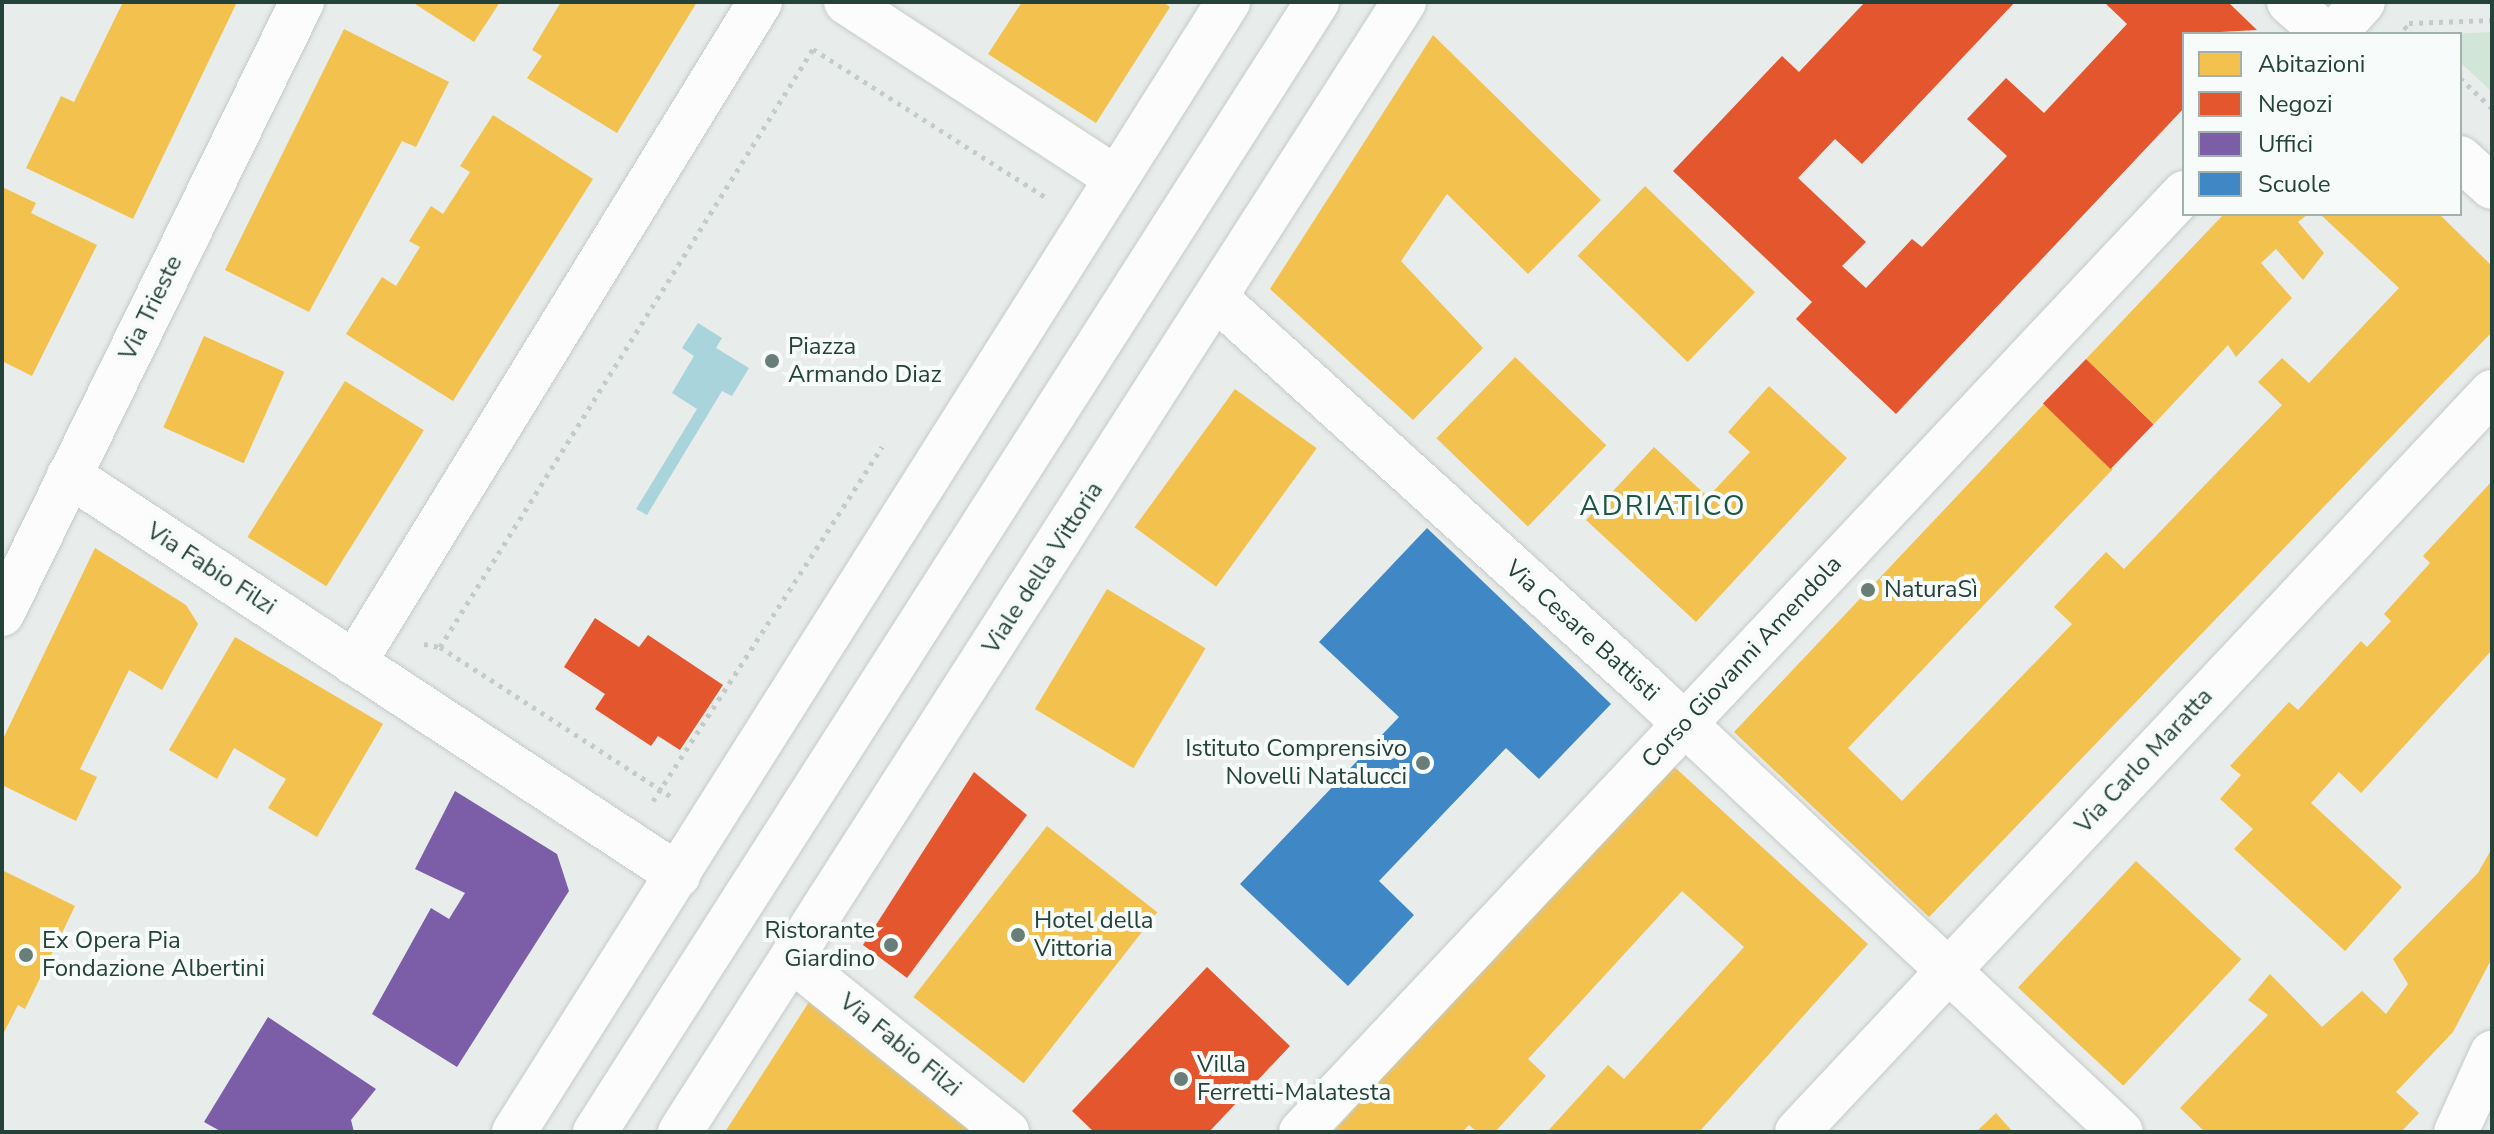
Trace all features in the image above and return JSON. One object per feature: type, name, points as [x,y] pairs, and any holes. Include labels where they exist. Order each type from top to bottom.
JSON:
[{"type":"street","name":"Via Trieste","points":[[2,614],[302,2]]},
{"type":"street","points":[[678,875],[354,663],[760,2]]},
{"type":"street","points":[[846,2],[1116,178]]},
{"type":"street","points":[[514,1132],[1228,2]]},
{"type":"street","points":[[595,1132],[1317,2]]},
{"type":"street","name":"Viale della Vittoria","points":[[680,1132],[1404,2]]},
{"type":"street","points":[[2289,2],[2323,32]]},
{"type":"street","points":[[2338,32],[2376,14]]},
{"type":"street","points":[[2462,160],[2492,187]]},
{"type":"street","name":"Corso Giovanni Amendola","points":[[1301,1132],[2182,195]]},
{"type":"street","name":"Via Cesare Battisti","points":[[1216,298],[1684,723],[1945,972],[2121,1132]]},
{"type":"street","name":"Via Carlo Maratta","points":[[1797,1132],[2492,392]]},
{"type":"street","name":"Via Fabio Filzi","points":[[69,475],[354,663]]},
{"type":"street","name":"Via Fabio Filzi","points":[[791,959],[1007,1132]]},
{"type":"street","points":[[2456,1132],[2492,1053]]},
{"type":"path","points":[[2376,14],[2492,20]]},
{"type":"path","points":[[440,647],[813,49],[814,39]]},
{"type":"path","points":[[813,49],[1045,197]]},
{"type":"path","points":[[2462,80],[2492,108]]},
{"type":"path","points":[[646,812],[885,444]]},
{"type":"path","points":[[417,643],[440,647],[660,790]]},
{"type":"green space","points":[[2492,32],[2492,92],[2462,64],[2462,33]]},
{"type":"water","points":[[698,323],[722,338],[716,348],[749,368],[732,396],[722,391],[647,515],[636,509],[697,409],[672,393],[694,356],[682,348]]},
{"type":"building: Abitazioni","points":[[123,2],[237,2],[133,219],[26,168],[61,96],[74,102]]},
{"type":"building: Abitazioni","points":[[412,2],[500,2],[474,42]]},
{"type":"building: Abitazioni","points":[[561,2],[697,2],[617,133],[527,78],[542,56],[532,50]]},
{"type":"building: Abitazioni","points":[[1022,2],[1163,2],[1170,7],[1096,123],[988,54]]},
{"type":"building: Abitazioni","points":[[344,29],[449,82],[416,147],[402,141],[309,312],[225,270]]},
{"type":"building: Abitazioni","points":[[1433,35],[1601,200],[1528,274],[1447,194],[1401,261],[1483,348],[1413,420],[1270,289]]},
{"type":"building: Abitazioni","points":[[493,115],[593,179],[453,401],[346,334],[382,277],[396,286],[420,247],[409,241],[431,206],[443,214],[470,172],[460,166]]},
{"type":"building: Abitazioni","points":[[1645,186],[1755,292],[1688,362],[1578,256]]},
{"type":"building: Abitazioni","points":[[2,187],[36,203],[31,213],[97,245],[32,376],[2,361]]},
{"type":"building: Abitazioni","points":[[2222,216],[2306,216],[2298,222],[2324,253],[2303,280],[2276,249],[2261,263],[2292,298],[2236,357],[2228,345],[2154,424],[2086,359]]},
{"type":"building: Abitazioni","points":[[2322,216],[2441,216],[2492,266],[2492,332],[1929,917],[1734,732],[2044,404],[2113,469],[1848,748],[1902,801],[2072,624],[2054,607],[2106,552],[2124,569],[2282,405],[2258,382],[2282,358],[2309,383],[2399,288]]},
{"type":"building: Abitazioni","points":[[204,336],[284,372],[244,463],[163,427]]},
{"type":"building: Abitazioni","points":[[1515,357],[1606,445],[1528,527],[1437,438]]},
{"type":"building: Abitazioni","points":[[345,381],[424,430],[326,586],[247,537]]},
{"type":"building: Abitazioni","points":[[1769,386],[1847,458],[1696,622],[1586,520],[1654,447],[1708,497],[1750,452],[1728,432]]},
{"type":"building: Abitazioni","points":[[1235,389],[1317,448],[1216,587],[1134,527]]},
{"type":"building: Abitazioni","points":[[2492,481],[2492,650],[2361,793],[2339,772],[2311,803],[2402,887],[2345,951],[2234,849],[2253,829],[2220,799],[2241,775],[2230,766],[2289,702],[2298,710],[2361,641],[2367,647],[2391,621],[2384,614],[2430,563],[2423,556]]},
{"type":"building: Abitazioni","points":[[95,548],[186,605],[198,624],[162,690],[129,670],[80,769],[97,777],[76,821],[2,785],[2,741]]},
{"type":"building: Abitazioni","points":[[1107,589],[1206,648],[1133,768],[1035,709]]},
{"type":"building: Abitazioni","points":[[235,637],[383,724],[317,837],[268,808],[286,779],[234,748],[217,779],[169,750]]},
{"type":"building: Abitazioni","points":[[1669,762],[1868,944],[1699,1132],[1547,1132],[1608,1065],[1624,1079],[1744,947],[1682,891],[1528,1059],[1546,1076],[1495,1132],[1477,1132],[1469,1125],[1462,1132],[1333,1132]]},
{"type":"building: Abitazioni","points":[[1047,826],[1157,912],[1024,1083],[913,997]]},
{"type":"building: Abitazioni","points":[[2492,848],[2492,958],[2453,1032],[2396,1092],[2419,1113],[2401,1132],[2205,1132],[2180,1108],[2268,1015],[2248,1000],[2270,974],[2322,1027],[2362,991],[2386,1014],[2408,984],[2393,959],[2478,873]]},
{"type":"building: Abitazioni","points":[[2136,861],[2241,959],[2123,1086],[2018,988]]},
{"type":"building: Abitazioni","name":"Ex Opera Pia Fondazione Albertini","points":[[2,870],[75,906],[25,1009],[18,1005],[2,1036]]},
{"type":"building: Abitazioni","points":[[809,1002],[935,1102],[971,1132],[725,1132]]},
{"type":"building: Abitazioni","points":[[1996,1113],[2013,1132],[1976,1132]]},
{"type":"building: Negozi","points":[[1865,2],[2015,2],[1862,164],[1835,139],[1798,178],[1866,242],[1842,266],[1866,288],[1912,239],[1922,247],[2007,156],[1967,119],[2006,78],[2044,113],[2127,24],[2104,2],[2228,2],[2257,30],[2182,32],[2182,110],[1896,414],[1796,319],[1812,302],[1673,171],[1782,56],[1799,72]]},
{"type":"building: Negozi","points":[[2086,359],[2154,424],[2111,469],[2043,404]]},
{"type":"building: Negozi","points":[[595,618],[639,647],[648,635],[723,685],[680,750],[658,736],[651,746],[595,709],[605,694],[564,667]]},
{"type":"building: Negozi","points":[[974,772],[1027,815],[907,978],[863,945]]},
{"type":"building: Negozi","name":"Villa Ferretti-Malatesta","points":[[1207,967],[1290,1046],[1209,1132],[1094,1132],[1072,1111]]},
{"type":"building: Uffici","points":[[455,791],[557,854],[569,891],[457,1067],[372,1014],[431,908],[449,919],[465,893],[415,869]]},
{"type":"building: Uffici","points":[[268,1017],[376,1089],[351,1120],[354,1132],[222,1132],[204,1122]]},
{"type":"building: Scuole","name":"Istituto Comprensivo Novelli Natalucci","points":[[1427,528],[1611,704],[1539,779],[1506,748],[1379,881],[1414,915],[1348,986],[1240,884],[1399,717],[1319,642]]},
{"type":"place","name":"Piazza Armando Diaz","points":[[772,361]]},
{"type":"place","name":"NaturaSì","points":[[1868,590]]},
{"type":"place","name":"Istituto Comprensivo Novelli Natalucci","points":[[1423,763]]},
{"type":"place","name":"Hotel della Vittoria","points":[[1018,935]]},
{"type":"place","name":"Ristorante Giardino","points":[[891,945]]},
{"type":"place","name":"Ex Opera Pia Fondazione Albertini","points":[[26,955]]},
{"type":"place","name":"Villa Ferretti-Malatesta","points":[[1181,1079]]},
{"type":"district","name":"ADRIATICO","points":[[1663,506]]}]
